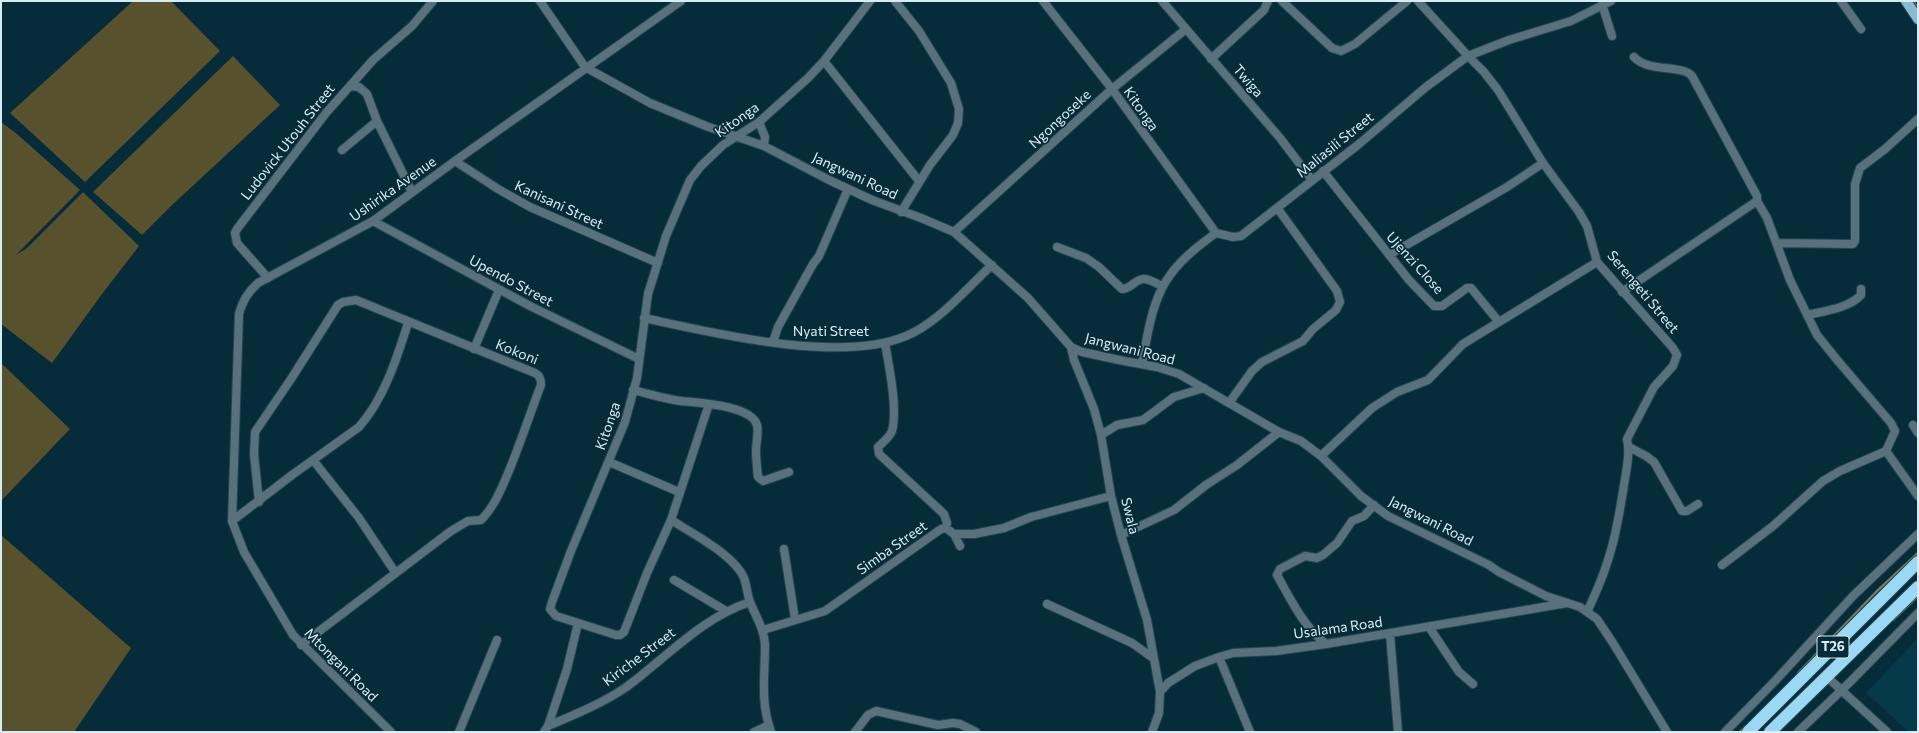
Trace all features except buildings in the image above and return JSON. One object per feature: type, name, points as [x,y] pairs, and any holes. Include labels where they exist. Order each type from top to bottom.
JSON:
[{"type":"highway","name":"T26","points":[[1748,732],[1918,562]]},
{"type":"highway","name":"T26","points":[[1770,732],[1918,587]]},
{"type":"main road","points":[[1906,1],[1918,19]]},
{"type":"street","points":[[350,86],[373,60],[412,26],[433,1]]},
{"type":"street","points":[[540,1],[586,67]]},
{"type":"street","name":"Ushirika Avenue","points":[[234,524],[240,314],[244,300],[250,291],[258,283],[373,221],[454,161],[681,1]]},
{"type":"street","name":"Kitonga","points":[[709,404],[671,520],[647,573],[624,632],[620,635],[616,635],[556,616],[550,609],[571,551],[625,422],[637,378],[648,294],[666,236],[690,180],[723,145],[759,122],[824,61],[870,1]]},
{"type":"street","points":[[894,1],[919,31],[950,83],[959,110],[958,123],[953,135],[919,181],[901,212]]},
{"type":"street","name":"Kitonga","points":[[1043,1],[1112,89],[1216,233]]},
{"type":"street","name":"Twiga","points":[[1162,1],[1280,138],[1312,180]]},
{"type":"street","points":[[1211,59],[1264,10],[1268,1]]},
{"type":"street","points":[[1282,1],[1332,48],[1341,51],[1355,44],[1407,1]]},
{"type":"street","name":"Serengeti Street","points":[[1418,1],[1484,72],[1498,90],[1544,163],[1579,212],[1587,226],[1597,262],[1673,348],[1677,355],[1673,366],[1654,387],[1627,439],[1629,447],[1615,537],[1606,567],[1587,612]]},
{"type":"street","name":"Maliasili Street","points":[[1216,233],[1233,237],[1241,236],[1359,144],[1426,87],[1468,56],[1509,40],[1571,22],[1602,4],[1611,1]]},
{"type":"street","points":[[1841,1],[1861,29]]},
{"type":"street","points":[[1602,4],[1612,36]]},
{"type":"street","name":"Ngongoseke","points":[[954,232],[1112,89],[1186,29]]},
{"type":"street","points":[[1634,57],[1642,64],[1690,74],[1705,103],[1746,173],[1757,196],[1757,200],[1767,218],[1790,280],[1817,335],[1891,422],[1895,431],[1886,451],[1840,471],[1823,481],[1773,526],[1722,565]]},
{"type":"street","points":[[824,61],[919,181]]},
{"type":"street","name":"Jangwani Road","points":[[586,67],[650,103],[700,124],[764,146],[848,189],[901,212],[922,218],[954,232],[992,264],[1028,298],[1071,347],[1082,352],[1142,364],[1179,374],[1279,432],[1301,441],[1321,456],[1361,496],[1388,516],[1489,565],[1531,589],[1546,596],[1570,603],[1587,612],[1597,619],[1667,732]]},
{"type":"street","name":"Ludovick Utouh Street","points":[[268,278],[237,243],[235,238],[237,228],[298,149],[350,86],[359,87],[366,94],[377,121],[412,192]]},
{"type":"street","points":[[1777,243],[1853,244],[1855,241],[1855,184],[1860,168],[1886,149],[1918,119]]},
{"type":"street","points":[[342,150],[377,121]]},
{"type":"street","points":[[759,122],[765,137],[764,146]]},
{"type":"street","name":"Kanisani Street","points":[[454,161],[530,207],[658,263]]},
{"type":"street","points":[[1389,255],[1507,187],[1544,163]]},
{"type":"street","name":"Ujenzi Close","points":[[1323,171],[1409,280],[1434,306],[1442,306],[1468,288],[1471,288],[1499,322]]},
{"type":"street","points":[[773,342],[778,327],[819,256],[848,189]]},
{"type":"street","points":[[1622,292],[1757,200]]},
{"type":"street","points":[[1229,403],[1252,372],[1262,362],[1303,341],[1313,329],[1336,310],[1340,302],[1337,291],[1278,208]]},
{"type":"street","name":"Upendo Street","points":[[373,221],[499,290],[585,334],[639,359]]},
{"type":"street","points":[[1142,364],[1153,312],[1162,286],[1172,271],[1192,250],[1216,233]]},
{"type":"street","points":[[1056,247],[1086,258],[1099,267],[1122,289],[1128,289],[1140,280],[1146,279],[1162,286]]},
{"type":"street","points":[[1321,456],[1372,408],[1397,392],[1428,380],[1463,344],[1597,262]]},
{"type":"street","name":"Nyati Street","points":[[644,318],[742,338],[773,342],[822,347],[885,343],[907,336],[933,320],[992,264]]},
{"type":"street","points":[[1807,315],[1830,310],[1856,301],[1861,295],[1861,289]]},
{"type":"street","points":[[474,349],[499,290]]},
{"type":"street","name":"Kokoni","points":[[259,502],[254,454],[254,432],[291,379],[338,305],[343,302],[356,300],[539,375],[541,386],[521,443],[495,502],[481,520],[468,520],[460,525],[395,572],[301,645]]},
{"type":"street","points":[[234,524],[259,502],[313,460],[359,427],[367,418],[388,378],[408,322]]},
{"type":"street","points":[[885,343],[893,406],[892,427],[891,432],[878,447],[879,454],[944,514],[948,523],[946,528]]},
{"type":"street","name":"Swala","points":[[1071,347],[1074,360],[1094,409],[1101,435],[1111,496],[1121,535],[1147,620],[1160,692]]},
{"type":"street","points":[[1101,435],[1117,425],[1143,420],[1174,397],[1204,388]]},
{"type":"street","points":[[633,390],[680,401],[709,404],[738,411],[751,417],[754,420],[757,430],[756,449],[758,477],[763,481],[790,472]]},
{"type":"street","points":[[1913,425],[1918,433]]},
{"type":"street","points":[[1121,535],[1174,510],[1206,485],[1237,465],[1279,432]]},
{"type":"street","points":[[1629,447],[1654,462],[1682,511],[1687,511],[1698,504]]},
{"type":"street","points":[[1886,451],[1918,496]]},
{"type":"street","points":[[313,460],[359,518],[395,572]]},
{"type":"street","points":[[609,462],[679,492]]},
{"type":"street","points":[[960,546],[954,534],[974,534],[1004,528],[1031,517],[1111,496]]},
{"type":"street","points":[[1326,644],[1314,634],[1306,624],[1277,575],[1280,569],[1306,556],[1317,558],[1323,555],[1337,544],[1352,521],[1364,516],[1374,505]]},
{"type":"street","points":[[671,520],[706,542],[732,561],[744,578],[750,602],[763,630],[763,697],[770,728],[754,732]]},
{"type":"street","name":"Mtongani Road","points":[[234,524],[244,552],[293,635],[301,645],[390,732]]},
{"type":"street","name":"Simba Street","points":[[763,630],[825,611],[938,531],[946,528],[954,534]]},
{"type":"street","points":[[1725,732],[1775,681],[1853,596],[1918,534]]},
{"type":"street","points":[[784,549],[795,620]]},
{"type":"street","points":[[674,580],[726,611]]},
{"type":"street","name":"Kiriche Street","points":[[546,729],[624,688],[682,642],[726,611],[750,602]]},
{"type":"street","name":"Usalama Road","points":[[1160,692],[1168,683],[1195,666],[1233,653],[1276,651],[1326,644],[1570,603]]},
{"type":"street","points":[[1047,604],[1132,644],[1153,658]]},
{"type":"street","points":[[1798,732],[1842,691],[1918,613]]},
{"type":"street","points":[[546,729],[567,669],[578,623]]},
{"type":"street","points":[[1429,626],[1459,672],[1473,684]]},
{"type":"street","points":[[1390,634],[1398,732]]},
{"type":"street","points":[[460,732],[497,640]]},
{"type":"street","points":[[1219,657],[1250,732]]},
{"type":"street","points":[[1827,677],[1887,732]]},
{"type":"street","points":[[1152,732],[1159,713],[1160,692]]},
{"type":"street","points":[[854,732],[868,715],[876,711],[938,725],[953,723],[960,724],[976,732]]},
{"type":"shaded area","points":[[133,1],[171,1],[220,51],[85,182],[10,113]]},
{"type":"shaded area","points":[[233,56],[280,105],[171,206],[142,235],[93,192]]},
{"type":"shaded area","points":[[1,122],[17,134],[80,190],[16,255],[27,248],[83,192],[139,246],[52,363],[1,324]]},
{"type":"shaded area","points":[[1,363],[70,429],[1,501]]},
{"type":"shaded area","points":[[1,535],[131,648],[74,732],[1,732]]},
{"type":"shaded area","points":[[1918,638],[1918,732],[1909,732],[1866,693]]},
{"type":"waterway","points":[[1913,1],[1918,9]]},
{"type":"waterway","points":[[1798,673],[1876,592],[1918,553]]},
{"type":"waterway","points":[[1893,620],[1918,596]]},
{"type":"waterway","points":[[1740,732],[1745,727]]}]
